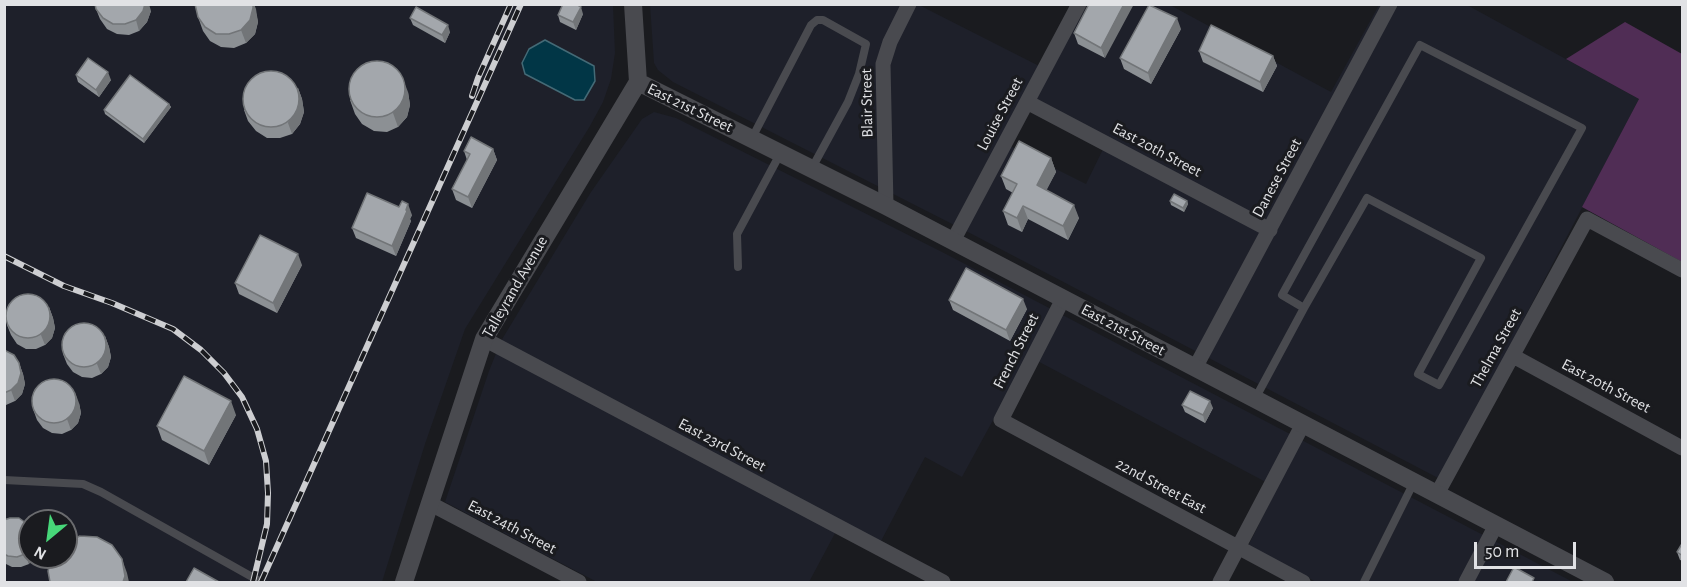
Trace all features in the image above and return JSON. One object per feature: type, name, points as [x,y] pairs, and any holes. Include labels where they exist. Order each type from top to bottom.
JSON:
[{"type":"main road","points":[[633,4],[638,82]]},
{"type":"main road","name":"East 21st Street","points":[[638,82],[886,206],[1605,582]]},
{"type":"main road","name":"Talleyrand Avenue","points":[[404,582],[484,339],[638,82]]},
{"type":"street","name":"Blair Street","points":[[886,206],[884,64],[890,42],[909,4]]},
{"type":"street","name":"Louise Street","points":[[952,241],[1079,4]]},
{"type":"street","name":"Danese Street","points":[[1195,368],[1390,4]]},
{"type":"street","name":"East 20th Street","points":[[1026,102],[1270,230]]},
{"type":"street","name":"Thelma Street","points":[[1437,494],[1587,219],[1683,270]]},
{"type":"street","name":"French Street","points":[[1001,420],[1063,298]]},
{"type":"street","name":"East 23rd Street","points":[[484,339],[943,582]]},
{"type":"street","name":"East 20th Street","points":[[1513,356],[1683,448]]},
{"type":"street","name":"22nd Street East","points":[[1001,420],[1303,582]]},
{"type":"street","points":[[1220,582],[1303,424]]},
{"type":"street","name":"East 24th Street","points":[[429,503],[579,582]]},
{"type":"street","points":[[1466,582],[1496,525]]},
{"type":"lane","points":[[752,138],[811,25],[817,20],[823,20],[866,44],[859,74],[848,102],[812,168]]},
{"type":"lane","points":[[1255,399],[1367,198],[1481,258],[1418,374],[1439,385],[1582,128],[1420,45],[1282,295],[1304,308]]},
{"type":"lane","points":[[738,267],[737,234],[781,153]]},
{"type":"lane","points":[[4,480],[83,484],[261,582]]},
{"type":"lane","points":[[1364,582],[1414,482]]},
{"type":"shaded area","points":[[4,5],[613,5],[615,53],[611,79],[603,102],[465,329],[425,444],[382,582],[5,582]]},
{"type":"shaded area","points":[[650,5],[919,5],[1049,71],[1087,5],[1170,5],[1331,92],[1379,5],[1467,5],[1639,99],[1440,479],[966,231],[673,82],[658,70],[654,63]],"holes":[[[1034,100],[1108,139],[1086,184],[1010,146]]]},
{"type":"shaded area","points":[[1625,22],[1682,54],[1682,262],[1582,207],[1639,99],[1566,59]]},
{"type":"shaded area","points":[[654,112],[676,118],[944,253],[1573,582],[1316,582],[1248,546],[1277,488],[1028,356],[962,477],[925,457],[880,543],[841,522],[809,582],[597,582],[445,502],[501,341],[591,192],[642,119]]},
{"type":"water","points":[[545,40],[594,66],[595,81],[584,100],[575,100],[525,74],[522,63],[529,49]]},
{"type":"building","points":[[95,4],[145,4],[136,20],[125,24],[113,24],[103,18]]},
{"type":"building","points":[[195,4],[253,4],[253,8],[250,20],[241,30],[229,34],[216,34],[205,27],[198,17]]},
{"type":"building","points":[[563,4],[576,4],[581,7],[573,22],[558,15]]},
{"type":"building","points":[[1089,4],[1124,4],[1101,48],[1074,33]]},
{"type":"building","points":[[1149,5],[1177,18],[1148,73],[1120,58]]},
{"type":"building","points":[[416,7],[448,25],[442,35],[410,18]]},
{"type":"building","points":[[1211,25],[1273,56],[1260,82],[1199,51]]},
{"type":"building","points":[[88,58],[108,72],[96,90],[76,75]]},
{"type":"building","points":[[371,61],[383,61],[393,65],[401,73],[405,89],[401,105],[393,113],[383,117],[371,117],[361,113],[353,105],[349,95],[349,83],[353,73],[361,65]]},
{"type":"building","points":[[265,71],[277,71],[287,75],[295,83],[299,99],[295,115],[287,123],[277,127],[265,127],[255,123],[247,115],[243,105],[243,93],[247,83],[255,75]]},
{"type":"building","points":[[130,75],[169,104],[143,139],[104,110]]},
{"type":"building","points":[[471,137],[493,149],[468,197],[452,189],[470,154],[464,151]]},
{"type":"building","points":[[1019,141],[1051,158],[1037,185],[1074,205],[1063,226],[1023,206],[1017,218],[1003,211],[1017,184],[1001,176]]},
{"type":"building","points":[[367,193],[399,207],[402,201],[408,204],[392,246],[352,228]]},
{"type":"building","points":[[1174,194],[1187,201],[1183,208],[1170,201]]},
{"type":"building","points":[[260,235],[298,254],[273,303],[235,283]]},
{"type":"building","points":[[966,268],[1023,299],[1006,330],[949,300]]},
{"type":"building","points":[[28,294],[37,295],[44,300],[49,307],[49,325],[44,332],[37,337],[28,338],[19,337],[12,332],[7,325],[6,316],[7,307],[12,300],[19,295]]},
{"type":"building","points":[[84,323],[93,324],[100,329],[105,336],[105,354],[100,361],[93,366],[84,367],[75,366],[68,361],[63,354],[62,345],[63,336],[68,329],[75,324]]},
{"type":"building","points":[[4,350],[14,355],[21,373],[18,383],[4,393]]},
{"type":"building","points":[[184,376],[231,401],[204,451],[157,426]]},
{"type":"building","points":[[54,379],[63,380],[70,385],[75,392],[75,410],[70,417],[63,422],[54,423],[45,422],[38,417],[33,410],[32,401],[33,392],[38,385],[45,380]]},
{"type":"building","points":[[1190,391],[1210,401],[1203,415],[1182,405]]},
{"type":"building","points":[[18,518],[17,557],[4,554],[4,520]]},
{"type":"building","points":[[78,537],[97,537],[112,545],[122,559],[125,576],[123,582],[50,582],[49,569],[78,569]]},
{"type":"building","points":[[1683,542],[1683,556],[1677,552]]},
{"type":"building","points":[[1514,567],[1534,578],[1532,582],[1506,582]]},
{"type":"building","points":[[194,568],[219,582],[186,582]]},
{"type":"railway","points":[[472,96],[511,4]]},
{"type":"railway","points":[[261,582],[521,4]]},
{"type":"railway","points":[[4,256],[64,286],[112,303],[173,329],[201,350],[224,373],[242,397],[257,429],[266,461],[267,524],[253,582]]}]
